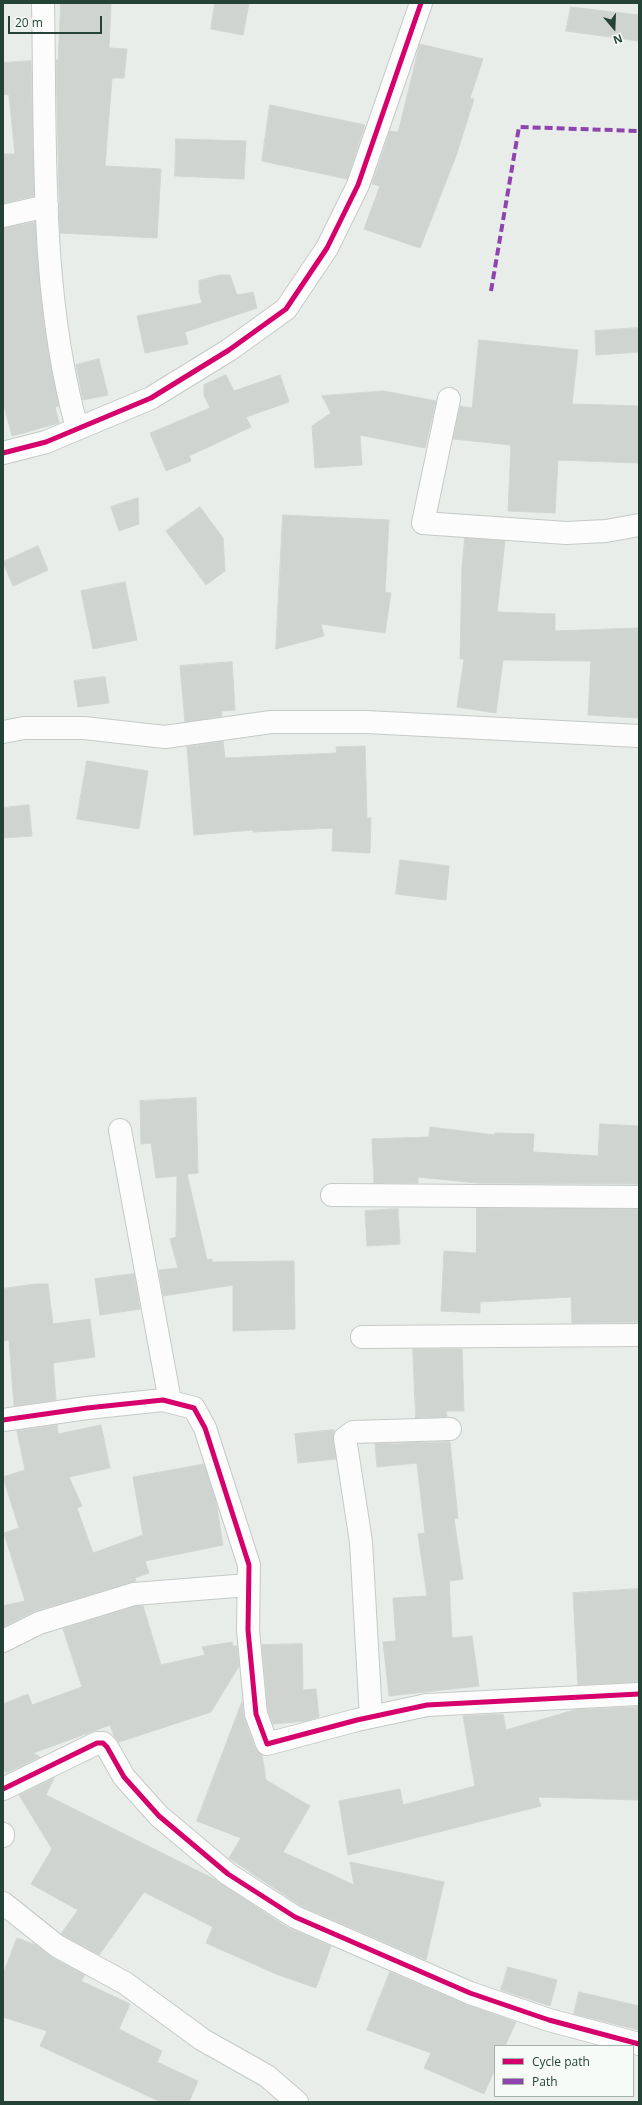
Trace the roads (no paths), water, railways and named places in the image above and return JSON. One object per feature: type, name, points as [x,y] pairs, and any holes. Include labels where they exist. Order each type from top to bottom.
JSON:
[{"type":"street","points":[[43,3],[47,236],[61,355],[78,428]]},
{"type":"street","points":[[3,453],[46,442],[151,398],[228,350],[286,310],[327,248],[358,185],[421,3]]},
{"type":"street","points":[[3,216],[47,206]]},
{"type":"street","points":[[449,399],[423,523],[566,533],[606,531],[639,526]]},
{"type":"street","points":[[3,732],[24,728],[84,728],[165,737],[271,722],[366,722],[639,736]]},
{"type":"street","points":[[120,1130],[170,1401]]},
{"type":"street","points":[[332,1195],[639,1197]]},
{"type":"street","points":[[362,1337],[639,1335]]},
{"type":"street","points":[[3,1420],[86,1408],[163,1400],[194,1408],[205,1428],[249,1565],[248,1630],[256,1714],[267,1744],[427,1705],[639,1694]]},
{"type":"street","points":[[371,1718],[361,1542],[345,1438],[353,1432],[450,1429]]},
{"type":"street","points":[[3,1640],[39,1623],[134,1594],[248,1585]]},
{"type":"street","points":[[3,1789],[97,1743],[103,1743],[107,1747],[124,1776],[159,1816],[228,1874],[295,1917],[470,1993],[549,2020],[639,2044]]},
{"type":"street","points":[[3,1903],[57,1946],[125,1983],[203,2040],[267,2076],[297,2102]]}]
